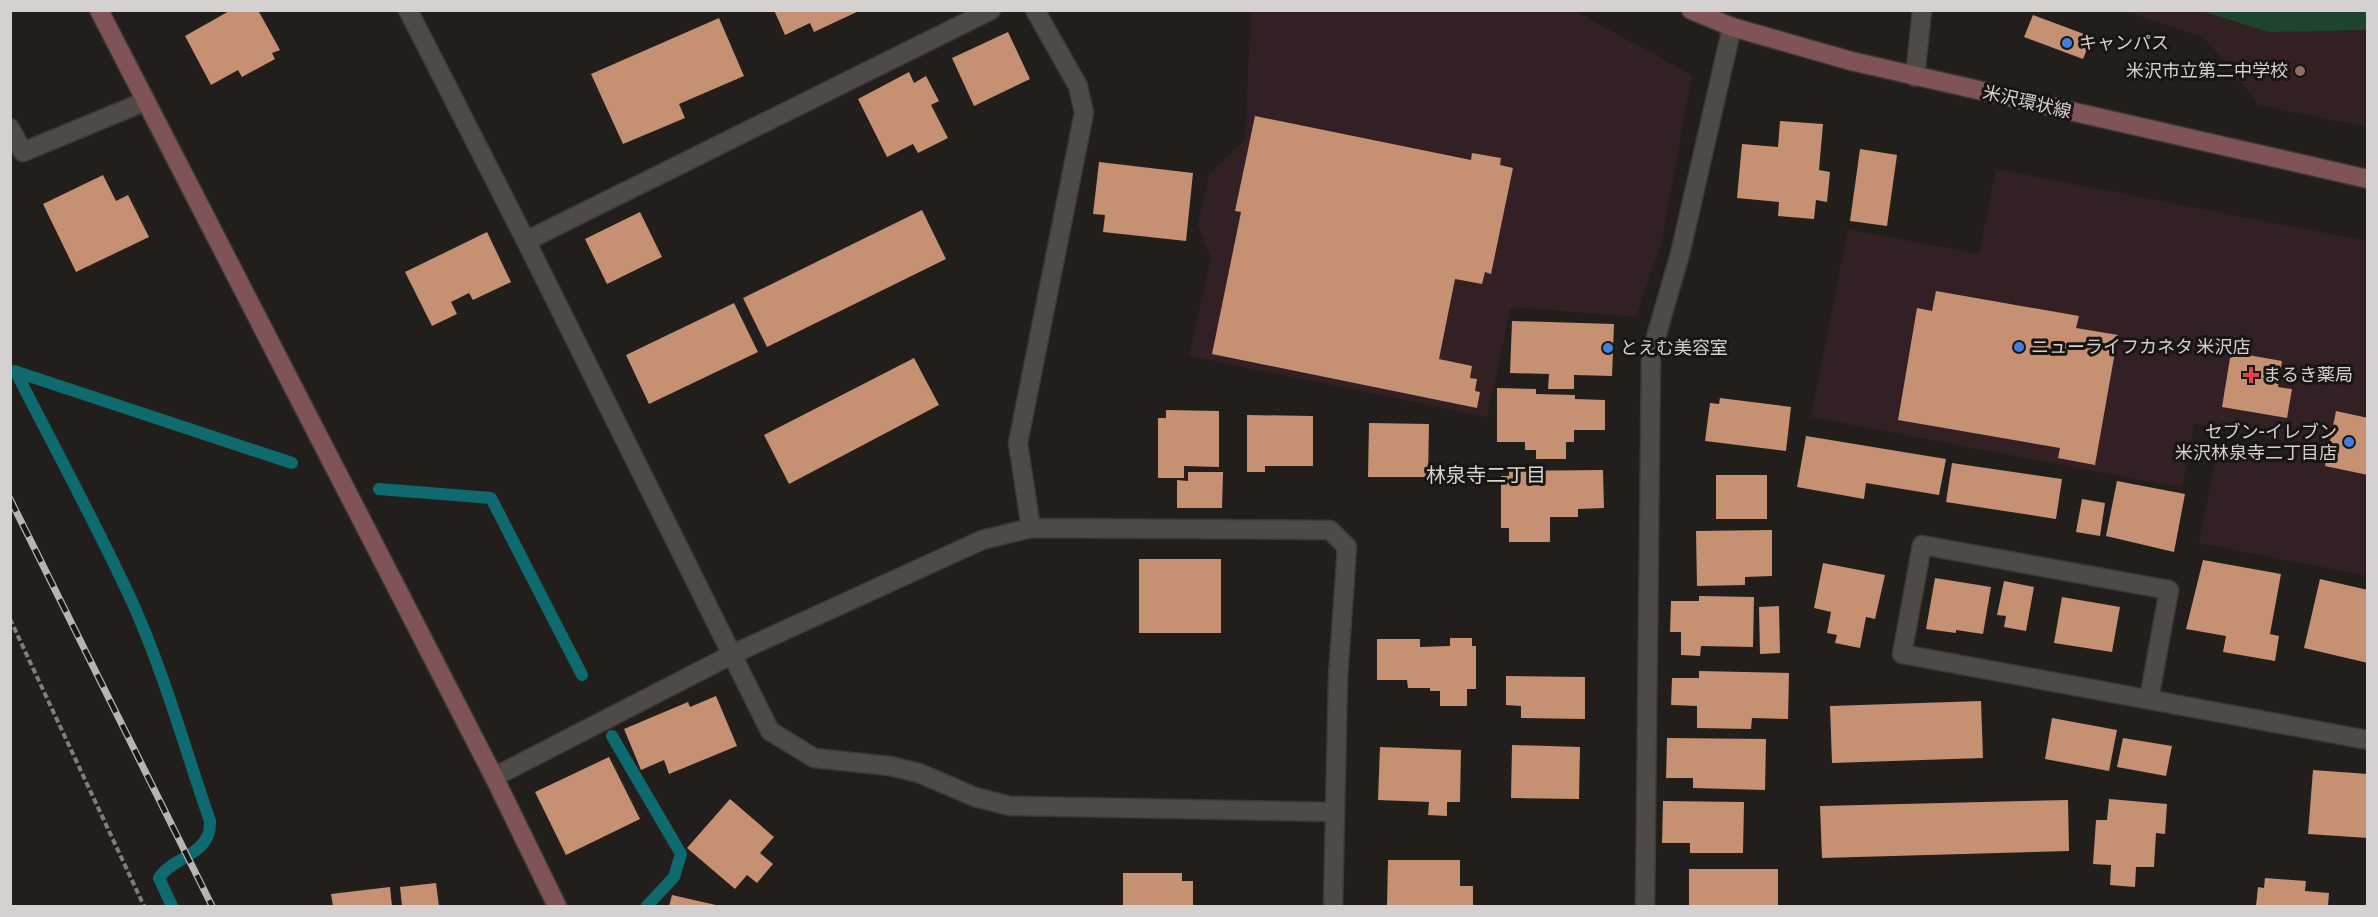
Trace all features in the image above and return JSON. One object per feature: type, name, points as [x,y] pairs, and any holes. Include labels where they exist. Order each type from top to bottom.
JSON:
[{"type":"street","points":[[99,10],[494,777],[557,906]]},
{"type":"street","points":[[408,10],[526,241],[770,731],[814,758],[890,766],[919,773],[975,797],[1010,806],[1334,812]]},
{"type":"street","points":[[526,241],[991,10]]},
{"type":"street","points":[[1031,528],[1018,443],[1084,112],[1078,86],[1035,10]]},
{"type":"street","name":"米沢環状線","points":[[1691,10],[1732,27],[1787,44],[1915,77],[2367,178]]},
{"type":"street","points":[[1915,77],[1922,10]]},
{"type":"street","points":[[1645,906],[1650,354],[1680,254],[1732,27]]},
{"type":"street","points":[[10,128],[22,152],[146,101]]},
{"type":"street","points":[[494,777],[733,654],[982,540],[1031,528],[1330,530],[1347,547],[1338,677],[1333,906]]},
{"type":"street","points":[[2149,699],[2169,590],[1922,545],[1902,654],[2367,740]]},
{"type":"path","points":[[10,619],[144,906]]},
{"type":"shaded area","points":[[1251,11],[1575,11],[1692,75],[1661,244],[1636,317],[1511,307],[1487,417],[1189,356],[1211,258],[1198,226],[1209,174],[1245,140]]},
{"type":"shaded area","name":"米沢市立第二中学校","points":[[2126,11],[2367,11],[2367,127],[2259,105],[2205,38]]},
{"type":"shaded area","points":[[1996,169],[2367,241],[2367,576],[2199,543],[2218,446],[2297,461],[2300,444],[2195,424],[2182,488],[1811,417],[1848,229],[1979,254]]},
{"type":"green space","points":[[2201,11],[2367,11],[2367,30],[2269,32]]},
{"type":"building","points":[[231,10],[258,10],[280,50],[272,53],[275,59],[242,77],[238,70],[211,85],[185,36]]},
{"type":"building","points":[[774,10],[861,10],[814,32],[810,23],[785,35]]},
{"type":"building","points":[[2033,15],[2092,37],[2083,59],[2024,37]]},
{"type":"building","points":[[719,18],[744,76],[679,104],[685,118],[623,144],[591,74]]},
{"type":"building","points":[[1008,32],[1030,79],[974,106],[952,58]]},
{"type":"building","points":[[909,72],[914,83],[926,76],[939,101],[931,105],[948,138],[918,153],[913,144],[887,157],[858,99]]},
{"type":"building","points":[[1255,116],[1471,160],[1472,153],[1501,158],[1500,165],[1513,168],[1491,274],[1485,272],[1482,284],[1455,279],[1439,359],[1472,366],[1470,378],[1477,379],[1475,391],[1480,392],[1477,408],[1212,354],[1241,212],[1235,211]]},
{"type":"building","points":[[1780,121],[1823,124],[1819,170],[1830,172],[1827,202],[1816,200],[1814,219],[1778,216],[1779,202],[1737,198],[1742,144],[1778,147]]},
{"type":"building","points":[[1860,149],[1897,155],[1887,226],[1850,221]]},
{"type":"building","points":[[1099,162],[1193,173],[1186,241],[1103,232],[1105,215],[1093,214]]},
{"type":"building","points":[[103,175],[116,201],[128,195],[149,237],[76,272],[43,204]]},
{"type":"building","points":[[922,210],[946,259],[767,347],[743,298]]},
{"type":"building","points":[[640,212],[662,257],[607,284],[585,239]]},
{"type":"building","points":[[487,232],[511,282],[473,300],[469,293],[451,302],[457,314],[432,326],[405,272]]},
{"type":"building","points":[[1936,291],[2079,316],[2076,328],[2118,335],[2095,465],[2058,458],[2060,448],[1898,420],[1917,308],[1932,311]]},
{"type":"building","points":[[734,303],[758,352],[649,404],[626,355]]},
{"type":"building","points":[[1512,321],[1614,324],[1612,376],[1574,375],[1574,389],[1548,389],[1549,374],[1510,373]]},
{"type":"building","points":[[2231,352],[2282,361],[2278,387],[2292,389],[2287,418],[2222,407]]},
{"type":"building","points":[[914,358],[939,405],[789,484],[764,435]]},
{"type":"building","points":[[1497,388],[1536,389],[1536,394],[1575,395],[1575,399],[1605,400],[1605,430],[1574,430],[1574,442],[1566,442],[1566,459],[1536,459],[1536,450],[1525,450],[1525,442],[1497,442]]},
{"type":"building","points":[[1720,398],[1791,407],[1786,451],[1705,441],[1710,403],[1719,404]]},
{"type":"building","points":[[1166,410],[1219,411],[1219,467],[1184,466],[1184,478],[1158,478],[1158,418],[1166,418]]},
{"type":"building","name":"セブン-イレブン 米沢林泉寺二丁目店","points":[[2336,411],[2368,418],[2368,475],[2325,466]]},
{"type":"building","points":[[1247,415],[1313,416],[1313,466],[1265,466],[1265,472],[1247,472]]},
{"type":"building","points":[[1369,423],[1429,424],[1428,477],[1368,477]]},
{"type":"building","points":[[1806,436],[1946,459],[1939,495],[1866,483],[1864,499],[1797,487]]},
{"type":"building","points":[[1952,463],[2062,479],[2056,519],[1946,502]]},
{"type":"building","points":[[1603,470],[1604,508],[1578,509],[1578,517],[1550,517],[1550,542],[1509,542],[1509,528],[1501,528],[1501,476],[1509,476],[1509,471]]},
{"type":"building","points":[[1188,472],[1223,472],[1222,508],[1177,508],[1177,480],[1188,481]]},
{"type":"building","points":[[1716,475],[1767,475],[1767,519],[1716,519]]},
{"type":"building","points":[[2117,481],[2185,494],[2174,552],[2106,536]]},
{"type":"building","points":[[2082,499],[2105,503],[2100,536],[2076,532]]},
{"type":"building","points":[[1772,530],[1772,576],[1745,577],[1745,585],[1697,586],[1696,531]]},
{"type":"building","points":[[1139,559],[1221,559],[1221,633],[1139,633]]},
{"type":"building","points":[[2203,560],[2281,574],[2270,634],[2279,636],[2275,661],[2223,652],[2226,636],[2186,629]]},
{"type":"building","points":[[1823,563],[1885,575],[1875,619],[1866,617],[1860,648],[1835,643],[1837,635],[1827,633],[1831,612],[1814,608]]},
{"type":"building","points":[[1935,578],[1991,587],[1983,634],[1926,629]]},
{"type":"building","points":[[2320,579],[2368,590],[2368,663],[2304,648]]},
{"type":"building","points":[[2004,581],[2034,587],[2026,631],[2004,627],[2006,616],[1997,615]]},
{"type":"building","points":[[1699,596],[1754,597],[1753,647],[1701,646],[1700,656],[1681,655],[1681,632],[1670,632],[1671,601],[1699,601]]},
{"type":"building","points":[[2062,597],[2120,607],[2112,652],[2054,643]]},
{"type":"building","points":[[1779,606],[1780,653],[1760,654],[1759,607]]},
{"type":"building","points":[[1450,638],[1472,638],[1472,646],[1476,646],[1476,689],[1467,689],[1467,706],[1440,706],[1440,691],[1430,691],[1430,688],[1408,688],[1407,680],[1377,680],[1377,639],[1420,639],[1420,647],[1450,646]]},
{"type":"building","points":[[1699,671],[1789,673],[1788,719],[1752,718],[1751,729],[1697,728],[1697,706],[1671,705],[1672,678],[1699,678]]},
{"type":"building","points":[[1506,676],[1585,677],[1585,719],[1521,718],[1521,706],[1506,705]]},
{"type":"building","points":[[716,696],[737,746],[669,774],[664,760],[641,770],[624,729],[688,702],[690,707]]},
{"type":"building","points":[[1981,701],[1983,758],[1832,763],[1830,706]]},
{"type":"building","points":[[2052,718],[2117,730],[2109,771],[2045,759]]},
{"type":"building","points":[[1667,738],[1766,739],[1765,790],[1693,788],[1693,778],[1666,778]]},
{"type":"building","points":[[2123,738],[2172,746],[2166,776],[2117,767]]},
{"type":"building","points":[[1512,745],[1580,747],[1579,799],[1511,798]]},
{"type":"building","points":[[1380,747],[1461,750],[1460,802],[1447,802],[1447,816],[1428,815],[1429,802],[1378,800]]},
{"type":"building","points":[[609,757],[640,819],[566,855],[535,792]]},
{"type":"building","points":[[2313,770],[2368,774],[2368,838],[2308,834]]},
{"type":"building","points":[[730,799],[774,837],[760,853],[773,864],[757,883],[747,875],[735,889],[687,848]]},
{"type":"building","points":[[2109,799],[2167,804],[2165,834],[2156,833],[2154,867],[2136,867],[2135,887],[2110,885],[2111,865],[2093,864],[2096,820],[2107,820]]},
{"type":"building","points":[[2068,800],[2069,851],[1822,858],[1820,806]]},
{"type":"building","points":[[1663,801],[1744,802],[1743,853],[1690,853],[1690,843],[1662,843]]},
{"type":"building","points":[[1388,860],[1460,860],[1460,886],[1473,886],[1473,906],[1387,906]]},
{"type":"building","points":[[1689,869],[1778,869],[1778,906],[1689,906]]},
{"type":"building","points":[[1123,873],[1182,873],[1182,881],[1193,881],[1193,906],[1123,906]]},
{"type":"building","points":[[2265,878],[2306,881],[2305,891],[2329,893],[2328,906],[2256,906],[2258,887],[2264,888]]},
{"type":"building","points":[[436,883],[439,906],[402,906],[400,887]]},
{"type":"building","points":[[390,887],[392,906],[333,906],[331,894]]},
{"type":"building","points":[[672,895],[720,906],[669,906]]},
{"type":"waterway","points":[[14,371],[292,463]]},
{"type":"waterway","points":[[17,374],[134,606],[165,686],[210,821],[209,832],[199,848],[170,867],[159,878],[172,906]]},
{"type":"waterway","points":[[379,489],[491,498],[582,675]]},
{"type":"waterway","points":[[612,736],[681,854],[674,877],[647,906]]},
{"type":"railway","points":[[10,499],[212,906]]},
{"type":"place","name":"キャンパス","points":[[2067,43]]},
{"type":"place","name":"米沢市立第二中学校","points":[[2300,71]]},
{"type":"place","name":"ニューライフカネタ 米沢店","points":[[2019,347]]},
{"type":"place","name":"とえむ美容室","points":[[1608,348]]},
{"type":"place","name":"まるき薬局","points":[[2251,375]]},
{"type":"place","name":"セブン-イレブン 米沢林泉寺二丁目店","points":[[2349,442]]},
{"type":"district","name":"林泉寺二丁目","points":[[1486,475]]}]
